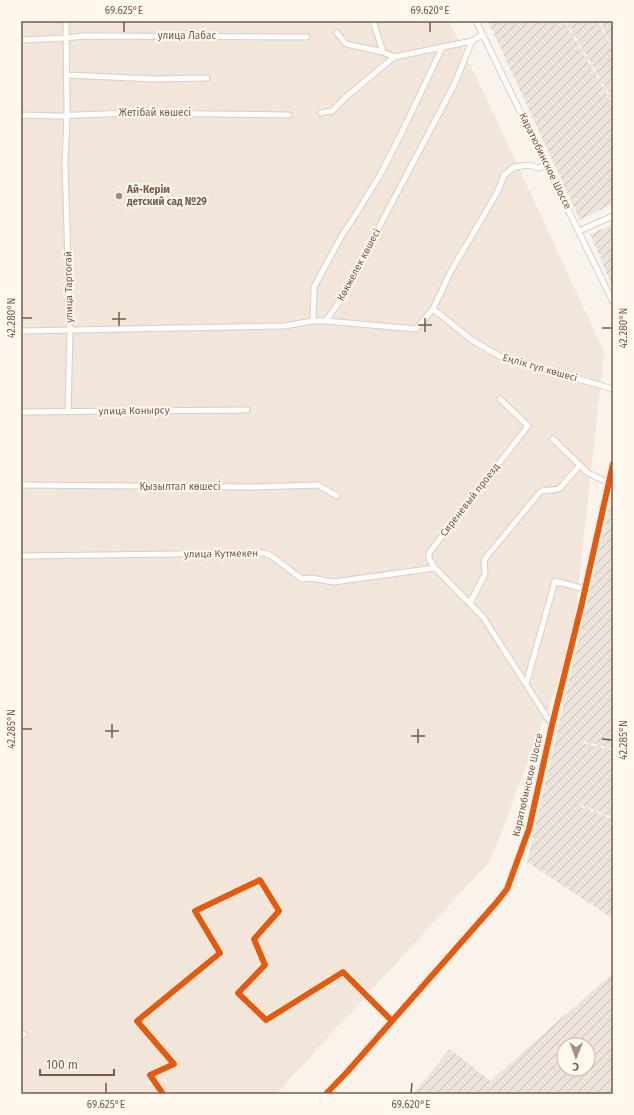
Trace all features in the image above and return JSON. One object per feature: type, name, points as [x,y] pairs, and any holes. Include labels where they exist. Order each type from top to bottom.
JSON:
[{"type":"street","name":"улица Тартогай","points":[[66,21],[67,115],[65,162],[70,330],[68,412]]},
{"type":"street","points":[[373,21],[384,52]]},
{"type":"street","name":"Каратюбинское Шоссе","points":[[476,21],[613,302]]},
{"type":"street","points":[[337,33],[346,44],[384,52],[394,57]]},
{"type":"street","points":[[321,113],[332,111],[346,97],[394,57],[472,41],[482,35]]},
{"type":"street","name":"улица Лабас","points":[[21,40],[83,36],[307,37]]},
{"type":"street","name":"Көкжелек көшесі","points":[[326,321],[341,299],[454,85],[472,41]]},
{"type":"street","points":[[313,322],[314,287],[341,237],[380,175],[442,48]]},
{"type":"street","points":[[67,75],[154,80],[207,78]]},
{"type":"street","name":"Жетібай көшесі","points":[[21,116],[126,113],[289,115]]},
{"type":"street","points":[[21,331],[284,326],[326,321],[416,329],[433,309],[451,271],[498,191],[504,175],[514,167],[529,166],[539,168],[547,166]]},
{"type":"street","points":[[579,231],[613,216]]},
{"type":"street","name":"Еңлік гүл көшесі","points":[[433,309],[472,340],[498,356],[613,389]]},
{"type":"street","name":"Сиреневый проезд","points":[[435,568],[429,559],[429,553],[528,426],[500,399]]},
{"type":"street","name":"улица Конырсу","points":[[21,412],[248,410]]},
{"type":"street","points":[[552,439],[588,473],[609,483]]},
{"type":"street","name":"Каратюбинское Шоссе","points":[[326,1094],[507,889],[529,829],[613,464]]},
{"type":"street","points":[[470,603],[485,574],[484,560],[542,490],[557,490],[580,465]]},
{"type":"street","name":"Қызылтал көшесі","points":[[21,485],[252,487],[318,486],[337,496]]},
{"type":"street","name":"улица Кутмекен","points":[[21,556],[263,553],[270,555],[302,579],[311,578],[333,582],[435,568]]},
{"type":"street","points":[[435,568],[483,617],[552,725]]},
{"type":"street","points":[[526,684],[555,581],[585,589]]},
{"type":"street","points":[[163,1094],[150,1075],[174,1064],[137,1021],[220,953],[195,911],[260,880],[278,911],[254,939],[265,965],[238,993],[266,1020],[343,972],[392,1021]]},
{"type":"street","points":[[21,1033],[24,1034],[21,1037]]},
{"type":"shaded area","points":[[21,21],[449,21],[604,352],[572,644],[491,860],[276,1094],[21,1094]]},
{"type":"shaded area","points":[[488,21],[613,21],[613,204],[580,220]]},
{"type":"shaded area","points":[[613,224],[613,288],[590,234]]},
{"type":"shaded area","points":[[613,491],[613,919],[527,862]]},
{"type":"shaded area","points":[[613,973],[613,1094],[413,1094],[450,1049],[490,1081]]},
{"type":"railway","points":[[565,21],[613,102]]},
{"type":"railway","points":[[599,21],[613,50]]},
{"type":"railway","points":[[583,742],[613,750]]},
{"type":"railway","points":[[581,806],[613,818]]},
{"type":"cycle path","points":[[326,1094],[348,1071],[507,889],[529,829],[613,464]]},
{"type":"cycle path","points":[[163,1094],[150,1075],[174,1064],[137,1021],[220,953],[195,911],[260,880],[279,911],[254,939],[265,965],[238,993],[266,1020],[343,972],[392,1021]]},
{"type":"place","name":"Ай-Керім детский сад №29","points":[[119,196]]}]
